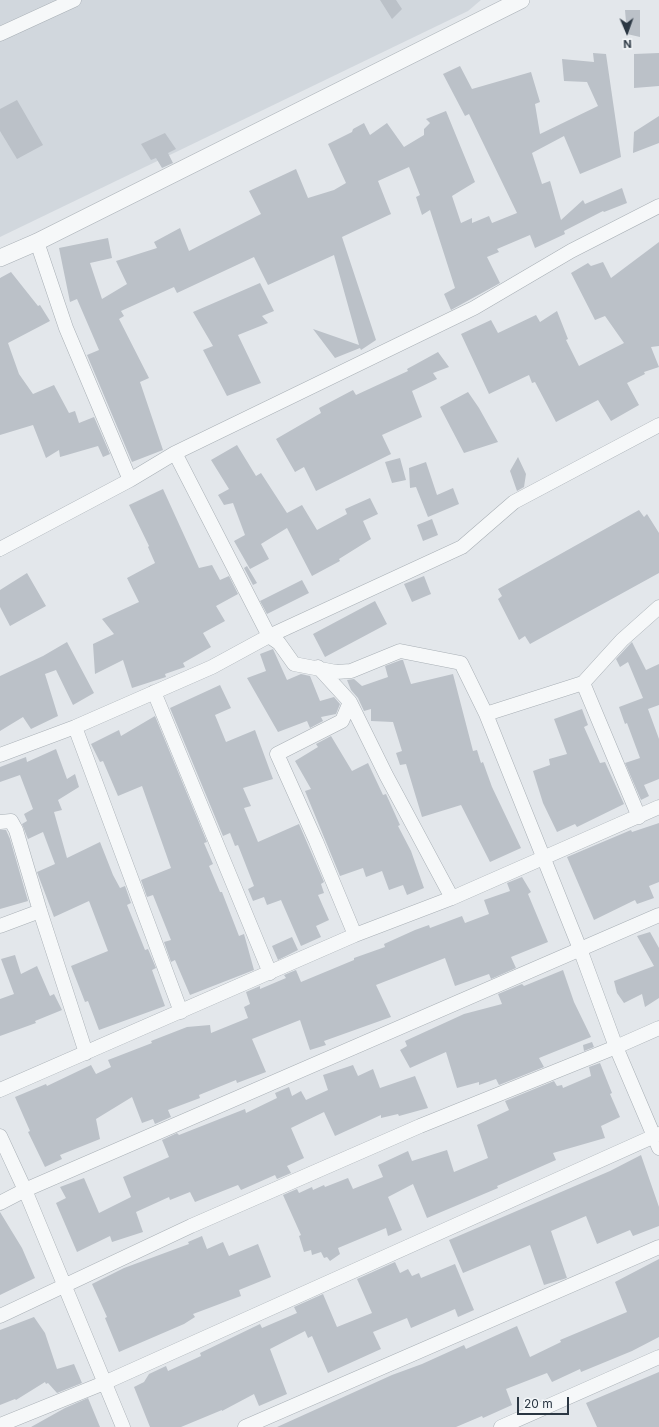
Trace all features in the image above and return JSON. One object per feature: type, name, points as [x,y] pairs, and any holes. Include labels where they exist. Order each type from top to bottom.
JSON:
[{"type":"street","points":[[0,34],[74,0]]},
{"type":"street","points":[[0,258],[36,242],[521,0]]},
{"type":"street","points":[[0,549],[130,480],[175,454],[474,308],[571,251],[659,206]]},
{"type":"street","points":[[36,242],[66,328],[130,480]]},
{"type":"street","points":[[0,755],[75,727],[212,667],[268,636],[462,547],[514,502],[658,428]]},
{"type":"street","points":[[0,1425],[104,1383],[657,1140],[616,1047],[580,950],[486,714],[461,663],[400,651],[351,671],[336,672],[318,667],[294,664],[279,643],[268,636],[175,454]]},
{"type":"street","points":[[486,714],[583,683],[622,640],[659,607]]},
{"type":"street","points":[[318,667],[350,702],[386,775],[452,898]]},
{"type":"street","points":[[583,683],[639,817]]},
{"type":"street","points":[[154,692],[270,973]]},
{"type":"street","points":[[350,702],[342,721],[277,754],[316,841],[355,935]]},
{"type":"street","points":[[75,727],[181,1012]]},
{"type":"street","points":[[0,1090],[355,935],[452,898],[659,807]]},
{"type":"street","points":[[0,822],[11,821],[16,830],[40,911],[86,1052]]},
{"type":"street","points":[[0,926],[40,911]]},
{"type":"street","points":[[0,1203],[26,1190],[499,983],[580,950],[659,915]]},
{"type":"street","points":[[0,1316],[64,1284],[198,1223],[420,1126],[616,1047],[659,1028]]},
{"type":"street","points":[[0,1136],[26,1190],[123,1427]]},
{"type":"street","points":[[245,1427],[659,1247]]},
{"type":"street","points":[[501,1427],[659,1357]]},
{"type":"shaded area","points":[[0,0],[481,0],[468,11],[0,237]]},
{"type":"building","points":[[380,0],[396,0],[402,9],[392,19]]},
{"type":"building","points":[[625,10],[640,10],[640,37],[627,34]]},
{"type":"building","points":[[593,53],[606,54],[621,157],[580,174],[564,136],[532,153],[542,184],[550,181],[561,220],[583,200],[585,204],[622,188],[627,203],[604,212],[603,211],[564,231],[565,234],[535,248],[530,235],[497,249],[499,252],[487,257],[500,283],[451,310],[444,294],[455,288],[430,210],[422,215],[416,197],[420,195],[409,167],[378,181],[391,214],[342,237],[376,340],[361,350],[360,348],[335,358],[313,329],[359,345],[334,255],[268,285],[254,257],[177,293],[174,287],[121,311],[124,316],[119,319],[149,378],[140,382],[163,450],[132,462],[87,355],[99,350],[77,299],[70,302],[59,248],[108,238],[112,258],[90,263],[102,299],[127,284],[116,261],[157,248],[154,242],[180,228],[189,251],[261,214],[249,191],[296,169],[308,198],[334,190],[346,183],[328,144],[352,132],[353,129],[364,123],[370,135],[387,123],[404,147],[424,135],[424,129],[430,123],[426,119],[446,111],[475,182],[452,196],[461,223],[472,218],[472,223],[489,216],[492,223],[517,213],[469,114],[465,116],[443,74],[460,66],[472,89],[531,72],[540,102],[535,104],[540,134],[598,106],[587,82],[564,81],[562,59],[594,62]]},
{"type":"building","points":[[659,53],[659,86],[634,88],[634,54]]},
{"type":"building","points":[[17,100],[43,145],[17,159],[0,131],[0,109]]},
{"type":"building","points":[[659,116],[659,143],[633,153],[634,132]]},
{"type":"building","points":[[165,133],[176,149],[168,153],[173,163],[162,168],[156,158],[151,160],[141,144]]},
{"type":"building","points":[[659,242],[659,346],[651,347],[659,367],[644,372],[645,374],[627,383],[639,405],[611,421],[598,400],[556,422],[535,382],[532,383],[529,375],[489,394],[461,334],[491,320],[498,333],[536,315],[540,322],[557,311],[568,339],[566,340],[579,366],[624,343],[605,316],[595,320],[571,273],[588,263],[591,266],[603,262],[611,278]]},
{"type":"building","points":[[11,272],[38,306],[40,305],[50,321],[8,343],[19,374],[33,394],[54,385],[69,413],[75,411],[79,423],[94,417],[110,454],[103,457],[98,446],[60,457],[59,450],[46,458],[33,425],[0,435],[0,278]]},
{"type":"building","points":[[260,283],[274,311],[262,316],[268,323],[238,335],[261,383],[227,396],[203,350],[213,346],[193,312]]},
{"type":"building","points":[[438,352],[449,367],[433,373],[437,379],[412,391],[422,417],[382,435],[391,454],[316,491],[304,467],[295,472],[276,439],[321,413],[319,408],[353,390],[356,395],[408,371],[407,369]]},
{"type":"building","points":[[468,392],[479,408],[498,442],[464,453],[440,407]]},
{"type":"building","points":[[237,445],[256,476],[261,473],[287,513],[302,505],[317,530],[347,514],[345,509],[370,498],[378,514],[363,521],[371,539],[339,559],[340,561],[312,576],[287,528],[261,544],[269,559],[250,569],[234,541],[245,535],[233,503],[224,505],[218,495],[229,489],[211,460]]},
{"type":"building","points":[[518,457],[526,474],[524,487],[517,491],[510,471]]},
{"type":"building","points":[[400,458],[406,480],[392,483],[385,462]]},
{"type":"building","points":[[426,462],[437,495],[453,488],[459,504],[428,517],[416,487],[410,488],[409,468]]},
{"type":"building","points":[[163,489],[199,568],[212,565],[220,580],[229,576],[238,594],[216,606],[225,621],[203,633],[211,647],[183,663],[185,667],[165,674],[166,677],[132,688],[123,660],[95,674],[93,644],[114,634],[102,619],[139,602],[127,578],[155,563],[148,547],[149,546],[129,505]]},
{"type":"building","points":[[639,510],[644,517],[647,514],[659,533],[659,573],[530,644],[525,636],[519,640],[498,599],[502,596],[498,589]]},
{"type":"building","points":[[432,519],[438,535],[423,541],[417,525]]},
{"type":"building","points":[[247,566],[257,583],[253,585],[244,568]]},
{"type":"building","points":[[27,573],[46,606],[10,626],[0,607],[0,590]]},
{"type":"building","points":[[424,576],[431,594],[412,602],[404,584]]},
{"type":"building","points":[[302,580],[309,593],[267,614],[260,601]]},
{"type":"building","points":[[375,601],[387,624],[325,657],[313,634]]},
{"type":"building","points":[[67,642],[94,693],[73,705],[56,670],[45,674],[58,716],[31,729],[23,717],[0,731],[0,676],[43,656]]},
{"type":"building","points":[[632,642],[646,670],[659,664],[659,705],[648,709],[659,739],[659,779],[644,785],[649,796],[641,800],[625,763],[640,758],[627,723],[625,724],[619,707],[643,698],[628,662],[620,667],[616,659]]},
{"type":"building","points":[[273,649],[287,680],[301,674],[310,676],[320,701],[334,697],[340,704],[336,714],[321,717],[323,721],[310,728],[307,721],[278,732],[247,678],[266,671],[260,654]]},
{"type":"building","points":[[403,660],[411,684],[453,674],[473,751],[477,750],[481,763],[483,762],[492,787],[521,848],[490,862],[461,805],[422,817],[406,764],[400,765],[396,753],[402,751],[393,722],[371,721],[371,709],[364,711],[358,698],[351,690],[347,680],[354,679],[362,686],[388,677],[385,666]]},
{"type":"building","points":[[220,685],[231,708],[215,715],[226,742],[255,730],[273,779],[243,788],[251,806],[244,808],[258,842],[299,824],[324,882],[321,884],[324,893],[318,895],[329,920],[316,926],[321,937],[301,946],[281,900],[267,905],[264,897],[253,901],[248,889],[254,886],[238,845],[235,846],[230,833],[223,836],[170,708]]},
{"type":"building","points":[[582,709],[588,725],[584,727],[600,763],[605,762],[624,804],[577,827],[575,824],[557,832],[543,803],[533,771],[550,765],[549,759],[567,754],[554,719]]},
{"type":"building","points":[[155,716],[207,842],[204,843],[213,864],[209,866],[220,892],[222,892],[239,936],[244,934],[254,970],[190,995],[175,960],[171,962],[164,942],[171,940],[153,895],[147,897],[141,880],[171,868],[142,786],[118,796],[103,761],[100,762],[91,744],[119,730],[121,736]]},
{"type":"building","points":[[331,736],[352,771],[368,763],[383,795],[386,794],[400,825],[398,826],[411,851],[424,888],[407,895],[403,885],[389,890],[382,871],[366,877],[363,868],[340,876],[305,791],[311,789],[295,761],[318,747],[316,744]]},
{"type":"building","points":[[56,749],[67,779],[75,774],[79,787],[58,800],[62,810],[54,812],[67,858],[100,842],[113,875],[120,888],[125,886],[131,903],[127,905],[145,950],[148,949],[156,968],[152,970],[165,1006],[99,1030],[88,1001],[85,1002],[71,966],[108,951],[89,901],[54,917],[37,872],[55,864],[43,832],[28,839],[22,824],[27,821],[24,814],[33,809],[20,775],[0,782],[0,767],[26,757],[27,762]]},
{"type":"building","points":[[659,823],[659,882],[649,886],[654,898],[637,904],[635,900],[594,920],[567,857],[631,830],[632,832]]},
{"type":"building","points":[[0,830],[6,830],[10,839],[28,901],[0,909]]},
{"type":"building","points":[[522,877],[531,892],[528,894],[548,942],[511,957],[516,968],[491,979],[489,974],[455,986],[445,958],[376,985],[391,1017],[324,1041],[326,1045],[310,1050],[300,1020],[252,1039],[266,1072],[237,1083],[236,1080],[199,1095],[200,1098],[168,1110],[171,1117],[155,1124],[153,1119],[142,1123],[132,1097],[96,1119],[100,1139],[60,1155],[62,1159],[45,1167],[28,1132],[30,1131],[15,1097],[46,1084],[47,1086],[91,1065],[96,1074],[111,1067],[108,1060],[152,1043],[151,1041],[187,1027],[210,1025],[211,1033],[248,1018],[244,1007],[250,1004],[246,992],[260,986],[260,989],[286,978],[284,975],[296,970],[301,982],[354,960],[354,958],[385,947],[384,944],[415,930],[429,925],[430,928],[462,916],[465,923],[489,914],[484,900],[510,891],[507,883]]},
{"type":"building","points":[[650,932],[659,948],[659,998],[645,1007],[642,994],[624,1003],[617,993],[614,981],[654,966],[637,936]]},
{"type":"building","points":[[292,937],[298,950],[278,960],[272,946]]},
{"type":"building","points":[[15,955],[21,974],[37,966],[50,996],[54,994],[62,1010],[35,1021],[36,1023],[0,1036],[0,999],[14,994],[1,959]]},
{"type":"building","points":[[563,970],[574,1002],[591,1037],[539,1058],[544,1067],[499,1085],[496,1079],[479,1085],[479,1082],[457,1088],[446,1052],[410,1068],[400,1050],[407,1046],[405,1041],[464,1014],[502,1004],[498,994],[522,984],[524,986]]},
{"type":"building","points":[[592,1042],[594,1047],[584,1051],[583,1045]]},
{"type":"building","points":[[600,1063],[612,1093],[610,1094],[620,1117],[601,1126],[605,1138],[553,1153],[556,1160],[497,1186],[498,1188],[427,1218],[413,1184],[388,1197],[402,1230],[388,1236],[386,1228],[338,1248],[340,1254],[330,1261],[327,1257],[324,1258],[321,1252],[312,1255],[311,1250],[304,1252],[299,1236],[301,1235],[283,1195],[297,1189],[299,1193],[312,1187],[313,1190],[324,1185],[325,1187],[348,1178],[353,1189],[383,1177],[378,1165],[408,1151],[412,1161],[447,1150],[454,1172],[488,1158],[477,1125],[509,1110],[505,1101],[554,1081],[557,1086],[562,1085],[563,1088],[591,1076],[589,1067]]},
{"type":"building","points":[[353,1065],[358,1076],[373,1069],[380,1088],[415,1076],[428,1108],[399,1116],[398,1114],[381,1118],[381,1115],[335,1136],[324,1112],[291,1128],[304,1158],[287,1166],[291,1173],[277,1179],[275,1175],[241,1190],[238,1185],[195,1202],[190,1192],[170,1200],[169,1197],[136,1212],[143,1232],[112,1242],[110,1236],[77,1252],[56,1203],[66,1198],[60,1187],[84,1178],[99,1213],[131,1197],[123,1177],[169,1157],[162,1140],[177,1133],[179,1135],[245,1109],[246,1113],[277,1098],[275,1093],[289,1087],[292,1096],[301,1091],[306,1100],[328,1090],[323,1075]]},
{"type":"building","points":[[641,1155],[659,1207],[659,1226],[633,1236],[630,1230],[597,1244],[586,1216],[551,1231],[567,1278],[544,1285],[530,1245],[463,1273],[449,1240],[610,1171]]},
{"type":"building","points":[[0,1212],[22,1248],[35,1278],[0,1295]]},
{"type":"building","points":[[202,1236],[207,1249],[223,1242],[229,1256],[258,1244],[271,1277],[239,1290],[241,1296],[193,1314],[195,1317],[184,1324],[119,1352],[105,1318],[107,1317],[92,1284],[124,1268],[189,1244],[188,1242]]},
{"type":"building","points":[[659,1259],[659,1337],[632,1351],[581,1372],[580,1369],[552,1382],[547,1373],[506,1389],[512,1405],[483,1418],[482,1416],[456,1427],[277,1427],[392,1375],[422,1364],[464,1345],[466,1349],[517,1326],[530,1357],[561,1342],[560,1340],[627,1312],[615,1282]]},
{"type":"building","points":[[395,1262],[400,1273],[408,1269],[412,1276],[419,1273],[421,1278],[455,1264],[474,1310],[458,1317],[455,1309],[411,1328],[407,1318],[373,1332],[381,1349],[328,1373],[312,1336],[308,1338],[305,1331],[270,1349],[287,1394],[259,1406],[254,1394],[222,1411],[181,1427],[150,1427],[134,1387],[144,1382],[149,1374],[166,1366],[168,1371],[201,1356],[200,1353],[260,1324],[262,1328],[297,1313],[294,1307],[323,1294],[337,1327],[372,1313],[357,1279]]},
{"type":"building","points":[[34,1317],[45,1333],[57,1369],[74,1364],[82,1383],[57,1393],[48,1383],[46,1384],[45,1382],[16,1400],[15,1399],[0,1405],[0,1330]]},
{"type":"building","points":[[659,1372],[659,1427],[597,1427],[586,1403]]},
{"type":"building","points":[[88,1398],[100,1427],[31,1427],[65,1408]]}]
